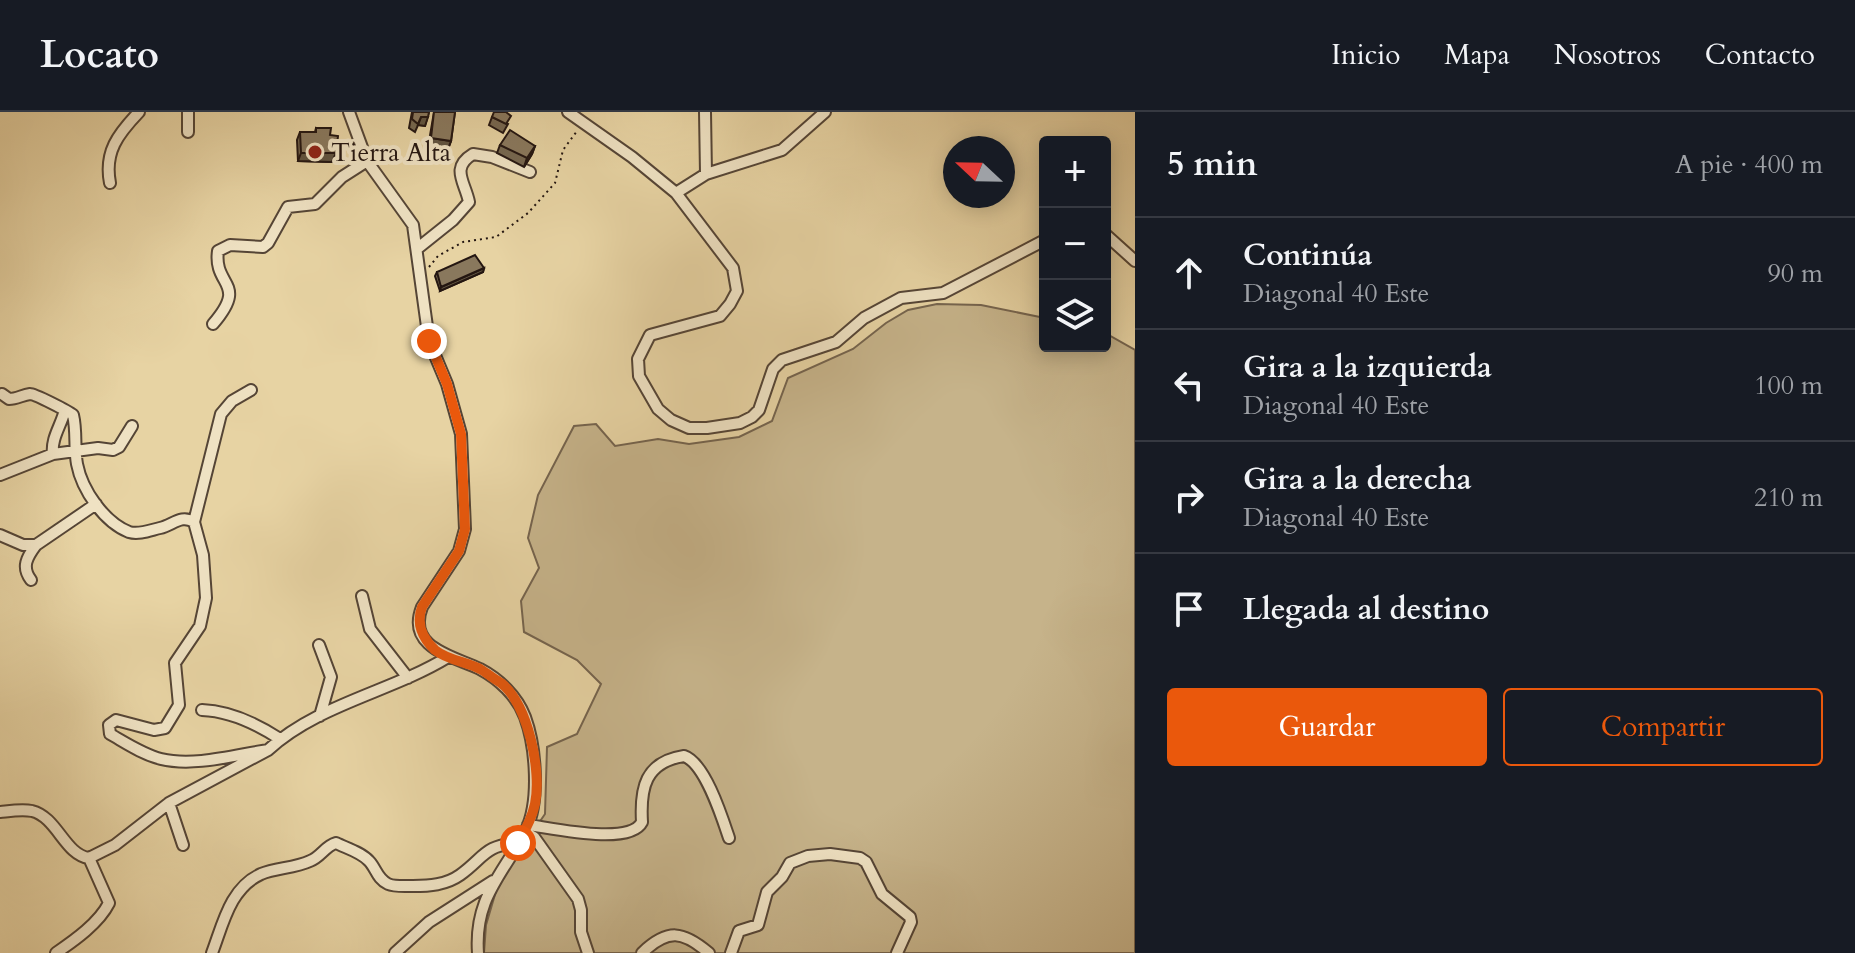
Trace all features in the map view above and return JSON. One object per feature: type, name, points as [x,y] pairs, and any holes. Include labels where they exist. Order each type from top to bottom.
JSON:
[{"type":"street","points":[[110,183],[107,166],[114,144],[139,112]]},
{"type":"street","points":[[188,112],[188,132]]},
{"type":"street","points":[[349,112],[367,161],[413,225],[429,341],[447,384],[461,434],[465,529],[459,551],[418,616],[424,637],[436,651],[480,669],[504,686],[525,717],[535,803],[518,843],[494,879],[478,929],[478,953]]},
{"type":"street","points":[[568,112],[676,193],[733,268],[737,291],[720,316],[650,335],[638,359],[639,376],[658,409],[671,420],[689,428],[726,426],[752,417],[764,398],[773,369],[782,360],[836,342],[864,318],[901,298],[943,293],[1039,243]]},
{"type":"street","points":[[705,112],[706,174]]},
{"type":"street","points":[[676,193],[706,174],[782,150],[825,112]]},
{"type":"street","points":[[418,248],[453,220],[469,202],[461,178],[460,166],[464,160],[473,154],[492,157],[530,172]]},
{"type":"street","points":[[213,324],[227,308],[230,298],[230,288],[217,262],[218,251],[230,245],[263,247],[288,207],[315,204],[342,177],[367,161]]},
{"type":"street","points":[[1111,239],[1135,261]]},
{"type":"street","points":[[251,390],[232,401],[221,414],[194,522],[203,555],[206,598],[200,626],[175,663],[179,705],[165,728],[142,728],[116,720],[108,729],[110,734],[137,750],[179,762],[268,750]]},
{"type":"street","points":[[2,394],[9,399],[33,394],[73,415],[82,482],[96,504],[128,531],[138,533],[152,530],[188,518],[194,522]]},
{"type":"street","points":[[53,454],[52,443],[65,410]]},
{"type":"street","points":[[0,475],[53,454],[113,450],[119,447],[132,426]]},
{"type":"street","points":[[31,580],[25,569],[36,545],[96,504]]},
{"type":"street","points":[[0,535],[23,545],[36,545]]},
{"type":"street","points":[[362,596],[370,629],[408,678]]},
{"type":"street","points":[[319,645],[331,677],[320,716]]},
{"type":"street","points":[[0,812],[22,810],[40,814],[79,855],[89,858],[115,845],[169,803],[268,750],[280,739],[320,716],[448,657]]},
{"type":"street","points":[[202,710],[219,710],[280,739]]},
{"type":"street","points":[[526,828],[612,835],[633,832],[642,822],[641,795],[648,777],[656,767],[684,756],[694,762],[710,790],[729,838]]},
{"type":"street","points":[[169,803],[183,845]]},
{"type":"street","points":[[526,828],[578,899],[581,932],[588,953]]},
{"type":"street","points":[[212,953],[228,909],[245,885],[260,874],[312,861],[330,845],[336,843],[370,861],[378,877],[390,885],[413,886],[440,885],[459,876],[481,855],[500,844],[518,843]]},
{"type":"street","points":[[731,953],[739,931],[755,928],[761,922],[767,892],[782,877],[790,863],[808,856],[830,854],[854,856],[866,862],[882,894],[910,917],[909,929],[897,953]]},
{"type":"street","points":[[56,953],[73,941],[109,903],[89,858]]},
{"type":"street","points":[[395,953],[429,922],[494,879]]},
{"type":"street","points":[[642,953],[662,939],[677,934],[709,953]]},
{"type":"path","points":[[421,277],[438,256],[463,242],[496,237],[528,213],[555,183],[563,150],[583,123]]},
{"type":"shaded area","points":[[937,304],[981,305],[1039,317],[1039,352],[1111,352],[1111,336],[1135,350],[1135,953],[484,953],[486,925],[499,881],[545,814],[547,747],[577,734],[601,684],[577,660],[524,632],[521,601],[539,568],[528,538],[538,495],[574,426],[596,424],[615,446],[658,439],[689,444],[739,437],[772,421],[788,378],[853,349],[908,310]]},
{"type":"building","points":[[413,112],[429,112],[428,117],[421,117],[418,124],[412,119]]},
{"type":"building","points":[[434,112],[455,112],[451,141],[431,138]]},
{"type":"building","points":[[494,112],[506,112],[511,116],[506,124],[492,117]]},
{"type":"building","points":[[316,128],[331,128],[330,135],[338,136],[336,153],[301,153],[300,132],[316,132]]},
{"type":"building","points":[[510,130],[535,146],[527,158],[500,145]]},
{"type":"building","points":[[475,255],[484,268],[441,287],[437,272]]},
{"type":"place","name":"Tierra Alta","points":[[315,152]]},
{"type":"route","points":[[429,341],[447,384],[461,434],[465,529],[459,551],[422,607],[418,616],[419,627],[436,651],[480,669],[504,686],[525,717],[536,791],[528,825],[518,843]]}]
